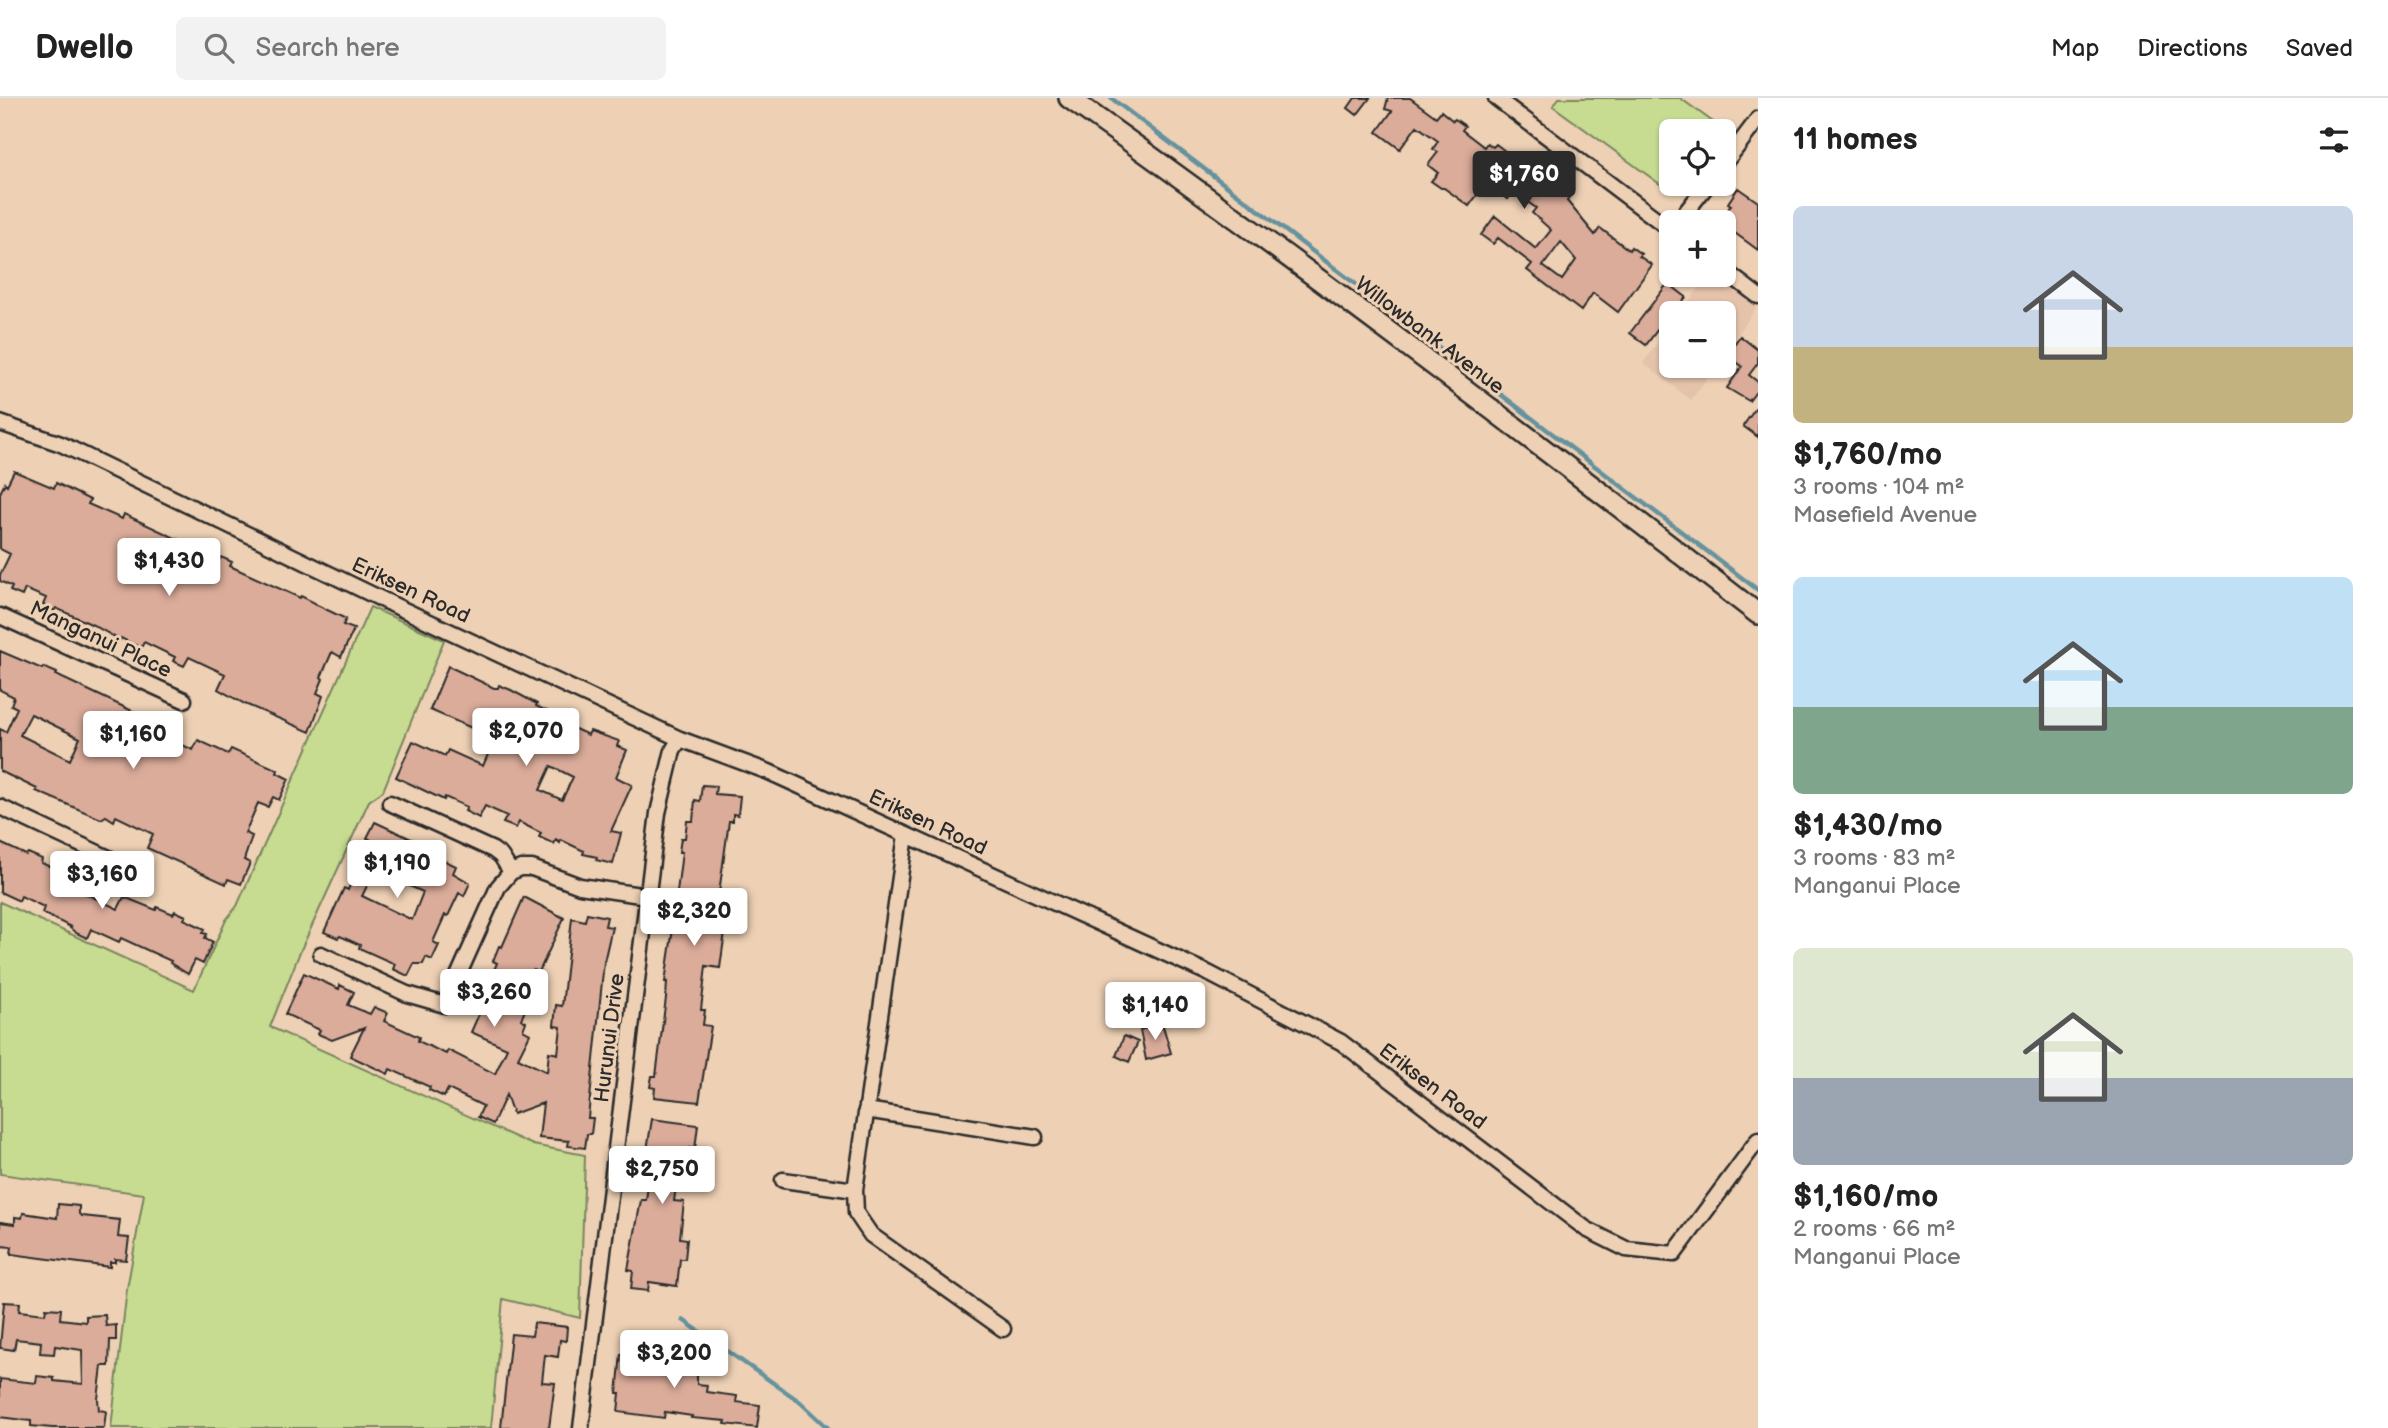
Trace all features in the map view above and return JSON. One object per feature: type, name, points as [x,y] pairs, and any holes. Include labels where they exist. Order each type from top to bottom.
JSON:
[{"type":"main road","name":"Willowbank Avenue","points":[[1069,98],[1219,205],[1589,483],[1758,614]]},
{"type":"street","points":[[1496,98],[1659,221]]},
{"type":"street","points":[[1736,148],[1758,119]]},
{"type":"street","points":[[1687,210],[1699,196]]},
{"type":"street","points":[[1736,279],[1758,296]]},
{"type":"street","name":"Eriksen Road","points":[[1,425],[61,444],[402,609],[680,739],[769,772],[1208,973],[1341,1042],[1586,1229],[1626,1249],[1674,1254],[1758,1140]]},
{"type":"street","name":"Manganui Place","points":[[0,616],[184,700]]},
{"type":"street","name":"Hurunui Drive","points":[[582,1428],[647,896],[663,785],[673,751],[680,739]]},
{"type":"street","points":[[390,803],[493,850],[501,856],[512,872]]},
{"type":"street","points":[[0,807],[111,859]]},
{"type":"street","points":[[906,835],[855,1189],[856,1213],[871,1235],[1003,1329]]},
{"type":"street","points":[[321,954],[407,995],[445,1005],[498,887],[512,872],[521,868],[532,868],[580,886],[647,896]]},
{"type":"street","points":[[866,1110],[1035,1138]]},
{"type":"street","points":[[783,1180],[855,1189]]},
{"type":"street","points":[[582,1428],[588,1428]]},
{"type":"shaded area","points":[[1700,287],[1734,287],[1758,305],[1736,337],[1736,301],[1689,301]]},
{"type":"shaded area","points":[[1659,341],[1659,375],[1643,363]]},
{"type":"shaded area","points":[[1662,378],[1707,378],[1691,400]]},
{"type":"green space","points":[[1559,98],[1680,98],[1709,119],[1659,119],[1659,183],[1553,106]]},
{"type":"green space","points":[[370,607],[444,640],[383,791],[369,801],[300,952],[270,1027],[533,1145],[585,1155],[580,1318],[503,1299],[491,1428],[111,1428],[127,1289],[144,1194],[0,1174],[0,902],[194,990],[226,920],[237,906]]},
{"type":"building","points":[[1355,98],[1370,98],[1357,115],[1348,108]]},
{"type":"building","points":[[1388,98],[1410,98],[1436,117],[1441,111],[1453,121],[1455,119],[1465,126],[1462,130],[1484,147],[1487,143],[1493,147],[1496,144],[1527,168],[1525,172],[1549,191],[1553,186],[1569,197],[1567,201],[1595,235],[1600,228],[1629,250],[1631,247],[1641,254],[1639,256],[1652,265],[1618,312],[1593,293],[1581,311],[1527,270],[1532,264],[1498,238],[1493,244],[1481,235],[1495,216],[1536,249],[1551,230],[1532,213],[1536,208],[1513,192],[1508,199],[1486,183],[1469,206],[1441,188],[1431,181],[1438,173],[1428,165],[1438,152],[1433,149],[1438,141],[1417,126],[1400,149],[1377,132],[1392,111],[1385,109]],"holes":[[[1561,242],[1576,260],[1562,280],[1543,266]]]},
{"type":"building","points":[[1738,188],[1758,202],[1758,250],[1736,234],[1736,210],[1727,210],[1731,205],[1728,203],[1733,196],[1736,196]]},
{"type":"building","points":[[1665,287],[1673,287],[1686,297],[1683,301],[1659,301],[1659,328],[1646,345],[1630,333]]},
{"type":"building","points":[[1740,336],[1758,350],[1758,363],[1749,375],[1758,382],[1758,389],[1749,401],[1727,388],[1742,366],[1736,362],[1736,341]]},
{"type":"building","points":[[1758,405],[1758,437],[1743,426]]},
{"type":"building","points":[[14,471],[54,488],[56,483],[90,500],[88,504],[122,519],[124,514],[220,559],[221,557],[232,562],[230,566],[300,598],[301,596],[346,619],[343,625],[354,629],[341,657],[332,652],[321,677],[323,679],[317,693],[323,696],[310,732],[245,704],[218,689],[225,674],[189,657],[184,666],[173,661],[175,657],[144,642],[141,648],[56,608],[54,611],[43,605],[46,598],[25,589],[22,596],[10,591],[12,587],[0,581],[10,554],[0,549],[0,493]]},
{"type":"building","points":[[0,651],[57,673],[56,675],[143,716],[141,720],[154,726],[152,731],[193,750],[198,740],[228,754],[231,749],[278,770],[277,773],[289,779],[279,800],[273,797],[268,807],[258,803],[245,833],[252,836],[244,860],[250,863],[241,884],[228,879],[226,884],[147,848],[153,834],[116,816],[114,821],[106,816],[101,819],[36,791],[37,789],[0,771],[0,729],[6,732],[17,708],[11,705],[14,697],[0,690]],"holes":[[[31,714],[80,738],[70,760],[20,735]]]},
{"type":"building","points":[[448,666],[494,688],[499,685],[511,690],[537,704],[536,706],[568,721],[566,725],[588,735],[590,731],[619,741],[617,746],[627,750],[616,777],[632,785],[611,831],[621,833],[613,864],[583,854],[584,851],[561,840],[560,843],[556,840],[554,844],[539,837],[541,833],[519,822],[516,828],[503,823],[507,816],[485,806],[479,818],[465,811],[467,807],[445,797],[444,800],[396,777],[413,741],[445,756],[448,750],[483,766],[495,738],[430,710]],"holes":[[[551,766],[573,777],[562,800],[540,790]]]},
{"type":"building","points":[[702,785],[716,786],[715,794],[740,796],[738,815],[733,814],[733,821],[729,821],[716,915],[727,917],[720,968],[706,966],[701,1010],[705,1010],[703,1025],[711,1026],[699,1102],[654,1097],[655,1088],[650,1087],[652,1076],[656,1076],[666,998],[665,982],[676,908],[681,838],[685,838],[687,821],[693,821],[695,800],[700,801]]},
{"type":"building","points":[[375,822],[424,845],[422,848],[427,850],[426,852],[456,866],[453,873],[470,883],[464,896],[459,893],[448,916],[445,915],[433,942],[439,945],[432,960],[426,957],[423,964],[414,964],[408,976],[393,969],[395,964],[359,948],[360,945],[324,932],[344,888],[348,890],[371,840],[367,838]],"holes":[[[373,874],[381,877],[383,874],[423,892],[412,920],[362,896]]]},
{"type":"building","points":[[0,843],[42,859],[41,863],[81,879],[78,886],[82,888],[80,891],[118,909],[124,897],[156,910],[157,907],[186,916],[184,919],[205,929],[205,938],[213,942],[203,964],[195,960],[188,974],[170,963],[171,961],[121,938],[119,942],[91,929],[87,938],[42,913],[44,907],[21,896],[19,901],[0,892]]},
{"type":"building","points":[[524,897],[564,918],[539,972],[533,970],[523,991],[532,996],[521,1019],[526,1022],[523,1030],[530,1034],[518,1058],[547,1072],[549,1052],[558,1054],[561,1027],[554,1026],[556,1005],[562,1006],[572,918],[585,921],[587,913],[607,917],[605,926],[612,927],[604,962],[588,1118],[593,1118],[591,1134],[587,1134],[585,1148],[568,1146],[569,1141],[539,1138],[543,1103],[513,1114],[506,1095],[493,1124],[478,1117],[483,1106],[448,1089],[444,1097],[429,1090],[430,1087],[390,1069],[388,1074],[350,1056],[364,1028],[332,1040],[318,1034],[320,1030],[285,1014],[304,973],[339,989],[340,985],[354,992],[348,1005],[370,1014],[374,1007],[388,1013],[384,1021],[419,1037],[418,1041],[446,1054],[448,1050],[495,1074],[507,1048],[471,1032],[497,963],[493,961]]},
{"type":"building","points":[[1159,1024],[1160,1027],[1163,1026],[1171,1053],[1146,1060],[1140,1030]]},
{"type":"building","points":[[1124,1036],[1138,1042],[1129,1062],[1116,1056]]},
{"type":"building","points":[[652,1119],[698,1125],[695,1149],[690,1148],[687,1174],[678,1172],[674,1201],[684,1202],[680,1238],[687,1239],[685,1259],[680,1259],[677,1286],[649,1282],[648,1291],[631,1289],[633,1271],[628,1270],[641,1200],[646,1200],[649,1178],[639,1177],[641,1162],[645,1162]]},
{"type":"building","points":[[58,1204],[79,1206],[79,1214],[82,1216],[120,1220],[118,1237],[129,1238],[126,1260],[115,1259],[115,1262],[110,1262],[110,1267],[11,1254],[12,1247],[0,1246],[0,1222],[15,1224],[15,1217],[22,1218],[23,1213],[57,1218]]},
{"type":"building","points":[[4,1302],[20,1303],[19,1311],[45,1314],[46,1308],[61,1309],[60,1319],[86,1322],[86,1316],[105,1315],[106,1326],[116,1325],[116,1340],[110,1340],[109,1366],[102,1366],[98,1399],[99,1410],[106,1411],[104,1428],[31,1426],[31,1421],[0,1417],[0,1379],[36,1383],[37,1376],[83,1384],[82,1350],[55,1346],[54,1354],[40,1353],[41,1342],[16,1339],[14,1350],[0,1348]]},
{"type":"building","points":[[534,1323],[567,1327],[566,1341],[560,1340],[558,1357],[545,1355],[542,1382],[555,1383],[549,1428],[501,1428],[511,1334],[532,1336]]},
{"type":"building","points":[[631,1341],[670,1346],[670,1367],[697,1371],[697,1384],[707,1385],[706,1392],[737,1396],[736,1402],[760,1405],[757,1428],[665,1412],[664,1418],[618,1412],[621,1354],[629,1355]]},
{"type":"waterway","points":[[1111,98],[1758,590]]},
{"type":"waterway","points":[[683,1320],[799,1401],[828,1428]]}]
